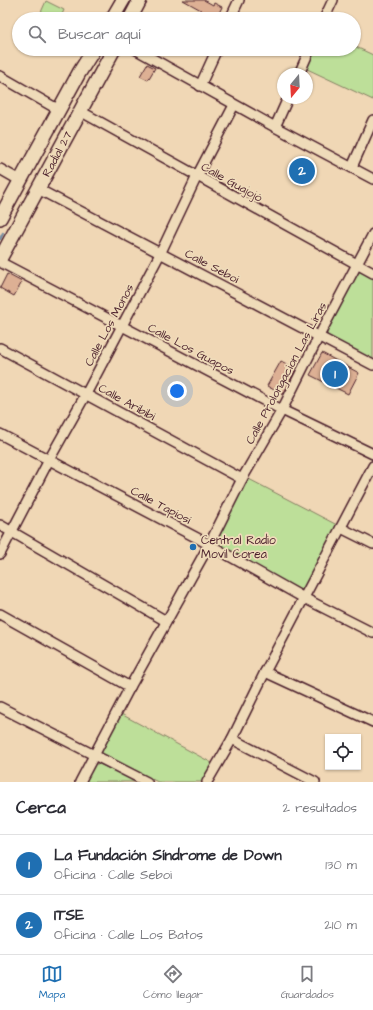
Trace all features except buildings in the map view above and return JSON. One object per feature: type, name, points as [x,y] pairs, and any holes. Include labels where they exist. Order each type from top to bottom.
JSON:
[{"type":"street","points":[[116,12],[123,0]]},
{"type":"street","points":[[134,12],[140,0]]},
{"type":"street","points":[[233,12],[239,0]]},
{"type":"street","points":[[327,12],[333,0]]},
{"type":"street","name":"Radial 27","points":[[0,218],[90,56]]},
{"type":"street","name":"Radial 27","points":[[0,260],[110,56]]},
{"type":"street","points":[[147,56],[234,105],[373,179]]},
{"type":"street","points":[[200,86],[214,56]]},
{"type":"street","points":[[302,68],[307,56]]},
{"type":"street","points":[[0,76],[61,107],[74,101],[78,104],[80,111]]},
{"type":"street","points":[[75,81],[77,93],[90,93]]},
{"type":"street","points":[[275,127],[285,104]]},
{"type":"street","name":"Calle Los Monos","points":[[0,554],[161,252],[197,176],[234,105]]},
{"type":"street","name":"Calle Guajojó","points":[[80,111],[373,273]]},
{"type":"street","points":[[352,167],[373,120]]},
{"type":"street","points":[[0,169],[21,181]]},
{"type":"street","name":"Calle Seboi","points":[[38,189],[161,252],[373,365]]},
{"type":"street","name":"Calle Prolongacion Las Liras","points":[[80,782],[130,687],[209,545],[242,479],[282,410],[373,234]]},
{"type":"street","name":"Calle Los Guapos","points":[[0,260],[282,410],[373,454]]},
{"type":"street","name":"Calle Aribibi","points":[[0,348],[242,479]]},
{"type":"street","name":"Calle Tapiosí","points":[[0,434],[209,545],[304,598],[373,633]]},
{"type":"street","points":[[207,782],[232,739],[265,672],[373,466]]},
{"type":"street","points":[[0,525],[166,621]]},
{"type":"street","points":[[341,528],[373,544]]},
{"type":"street","points":[[0,614],[130,687]]},
{"type":"street","points":[[265,672],[373,722]]},
{"type":"street","points":[[0,707],[147,782]]},
{"type":"street","points":[[232,739],[315,782]]},
{"type":"green space","points":[[46,1],[64,10],[63,12],[41,12]]},
{"type":"green space","points":[[361,49],[373,55],[373,100],[313,72],[313,68],[305,68],[311,56],[361,56]]},
{"type":"green space","points":[[361,271],[373,277],[373,361],[330,338],[327,334],[357,273]]},
{"type":"green space","points":[[245,477],[337,525],[304,589],[298,590],[215,547],[214,539]]},
{"type":"green space","points":[[121,714],[214,764],[203,782],[158,782],[103,756],[101,752]]},
{"type":"green space","points":[[92,764],[99,764],[138,782],[83,782]]},
{"type":"waterway","points":[[0,239],[3,233]]},
{"type":"place","name":"ITSE","points":[[302,171]]},
{"type":"place","name":"La Fundación Síndrome de Down","points":[[335,374]]},
{"type":"place","name":"Central Radio Movil Corea","points":[[193,547]]}]
